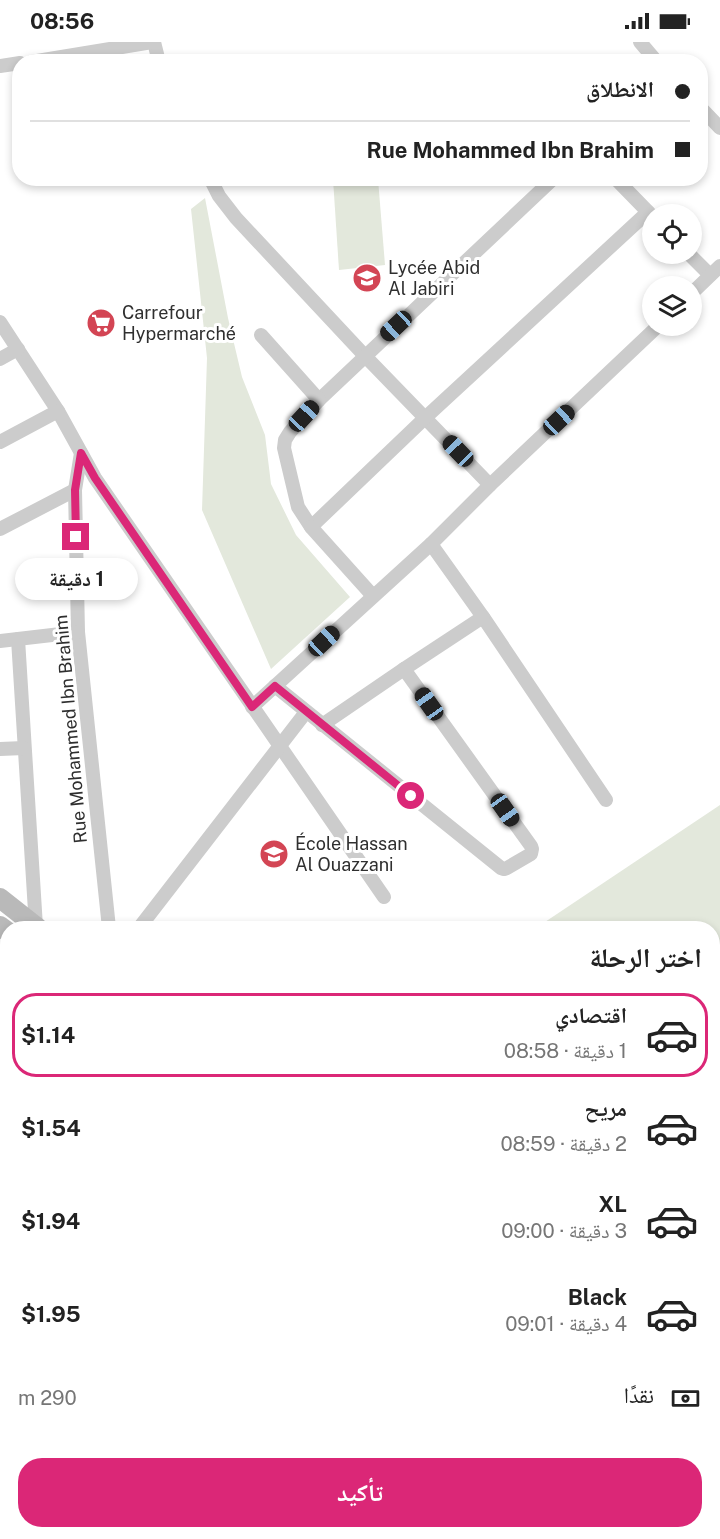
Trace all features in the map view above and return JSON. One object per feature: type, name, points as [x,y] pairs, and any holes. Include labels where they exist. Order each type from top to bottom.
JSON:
[{"type":"main road","points":[[0,898],[28,921]]},
{"type":"street","points":[[80,54],[153,42]]},
{"type":"street","points":[[640,42],[650,54]]},
{"type":"street","points":[[708,115],[720,128]]},
{"type":"street","points":[[214,186],[236,219],[490,485]]},
{"type":"street","points":[[373,596],[311,527],[298,507],[284,448],[285,440],[319,400],[546,186]]},
{"type":"street","points":[[623,186],[642,206]]},
{"type":"street","points":[[311,527],[426,417],[642,221]]},
{"type":"street","points":[[702,262],[715,271],[702,283]]},
{"type":"street","points":[[0,322],[58,411],[101,487],[384,897]]},
{"type":"street","points":[[261,335],[319,400]]},
{"type":"street","points":[[252,707],[431,544],[647,336]]},
{"type":"street","points":[[0,359],[18,349]]},
{"type":"street","points":[[0,442],[58,411]]},
{"type":"street","name":"Rue Mohammed Ibn Brahim","points":[[81,453],[75,490],[78,632],[108,921]]},
{"type":"street","points":[[0,529],[75,490]]},
{"type":"street","points":[[431,544],[606,800]]},
{"type":"street","points":[[322,725],[483,617]]},
{"type":"street","points":[[0,641],[78,632]]},
{"type":"street","points":[[18,639],[36,921]]},
{"type":"street","points":[[275,686],[501,868],[507,868],[531,854],[531,846],[404,669]]},
{"type":"street","points":[[144,921],[306,712]]},
{"type":"street","points":[[0,749],[24,748]]},
{"type":"shaded area","points":[[333,186],[379,186],[385,265],[339,270]]},
{"type":"shaded area","points":[[205,198],[242,377],[265,435],[271,484],[296,535],[350,597],[271,669],[202,510],[207,358],[191,209]]},
{"type":"shaded area","points":[[720,805],[720,921],[546,921]]},
{"type":"place","name":"Lycée Abid Al Jabiri","points":[[367,278]]},
{"type":"place","name":"Carrefour Hypermarché","points":[[101,323]]},
{"type":"place","name":"École Hassan Al Ouazzani","points":[[274,854]]},
{"type":"route","points":[[76,537],[75,490],[81,453],[95,478],[252,707],[275,686],[411,796]]}]
